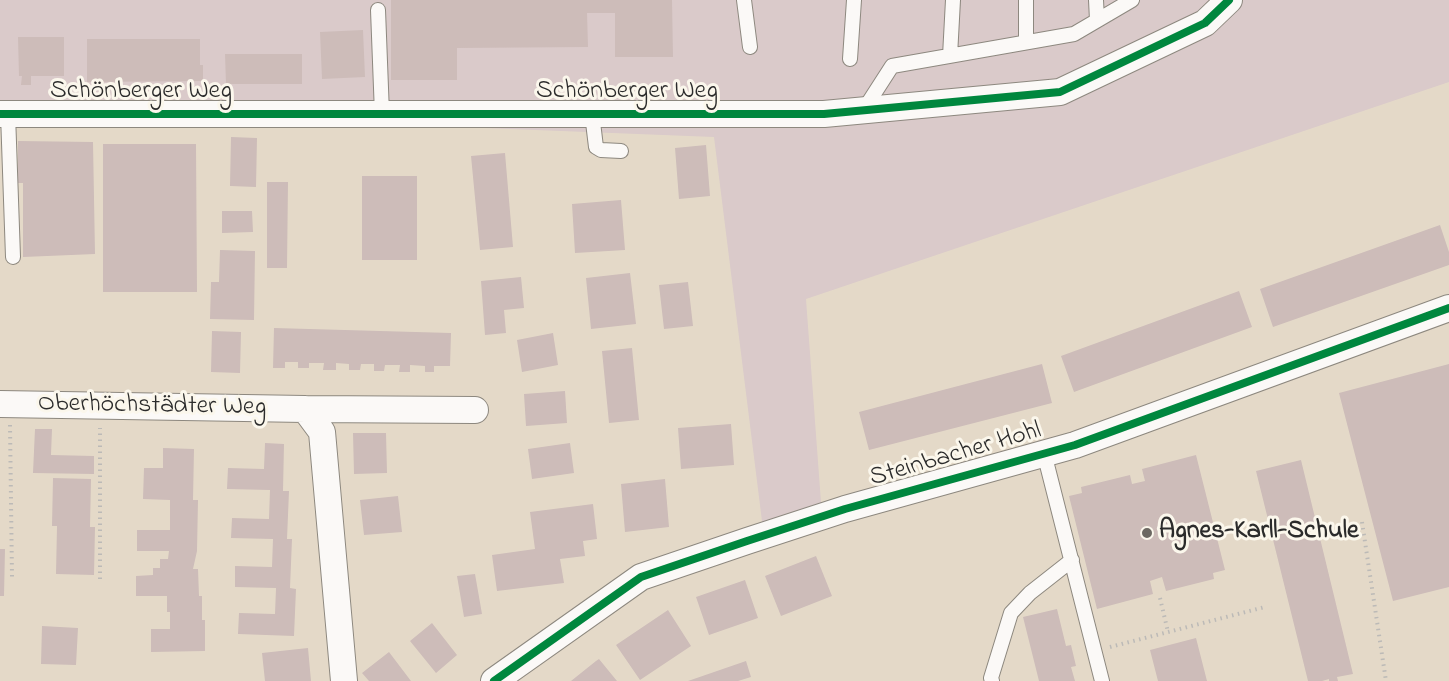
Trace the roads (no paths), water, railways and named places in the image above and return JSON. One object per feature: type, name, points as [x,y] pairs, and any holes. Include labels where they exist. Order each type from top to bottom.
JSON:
[{"type":"street","name":"Schönberger Weg","points":[[4,114],[824,114],[863,111],[1060,92],[1205,22],[1229,0]]},
{"type":"street","name":"Steinbacher Hohl","points":[[494,681],[641,578],[845,509],[1075,445],[1449,308]]},
{"type":"street","name":"Oberhöchstädter Weg","points":[[5,404],[475,410]]},
{"type":"street","points":[[305,409],[322,432],[344,681]]},
{"type":"lane","points":[[744,0],[750,47]]},
{"type":"lane","points":[[850,59],[854,0]]},
{"type":"lane","points":[[950,56],[953,0]]},
{"type":"lane","points":[[1026,0],[1026,42]]},
{"type":"lane","points":[[1096,0],[1097,20]]},
{"type":"lane","points":[[863,111],[892,66],[1074,34],[1132,0]]},
{"type":"lane","points":[[378,10],[382,114]]},
{"type":"lane","points":[[4,114],[13,257]]},
{"type":"lane","points":[[592,114],[596,147],[601,150],[621,151]]},
{"type":"lane","points":[[1044,453],[1102,681]]},
{"type":"lane","points":[[992,681],[1011,613],[1030,593],[1072,560]]},
{"type":"place","name":"Agnes-Karll-Schule","points":[[1147,533]]}]
